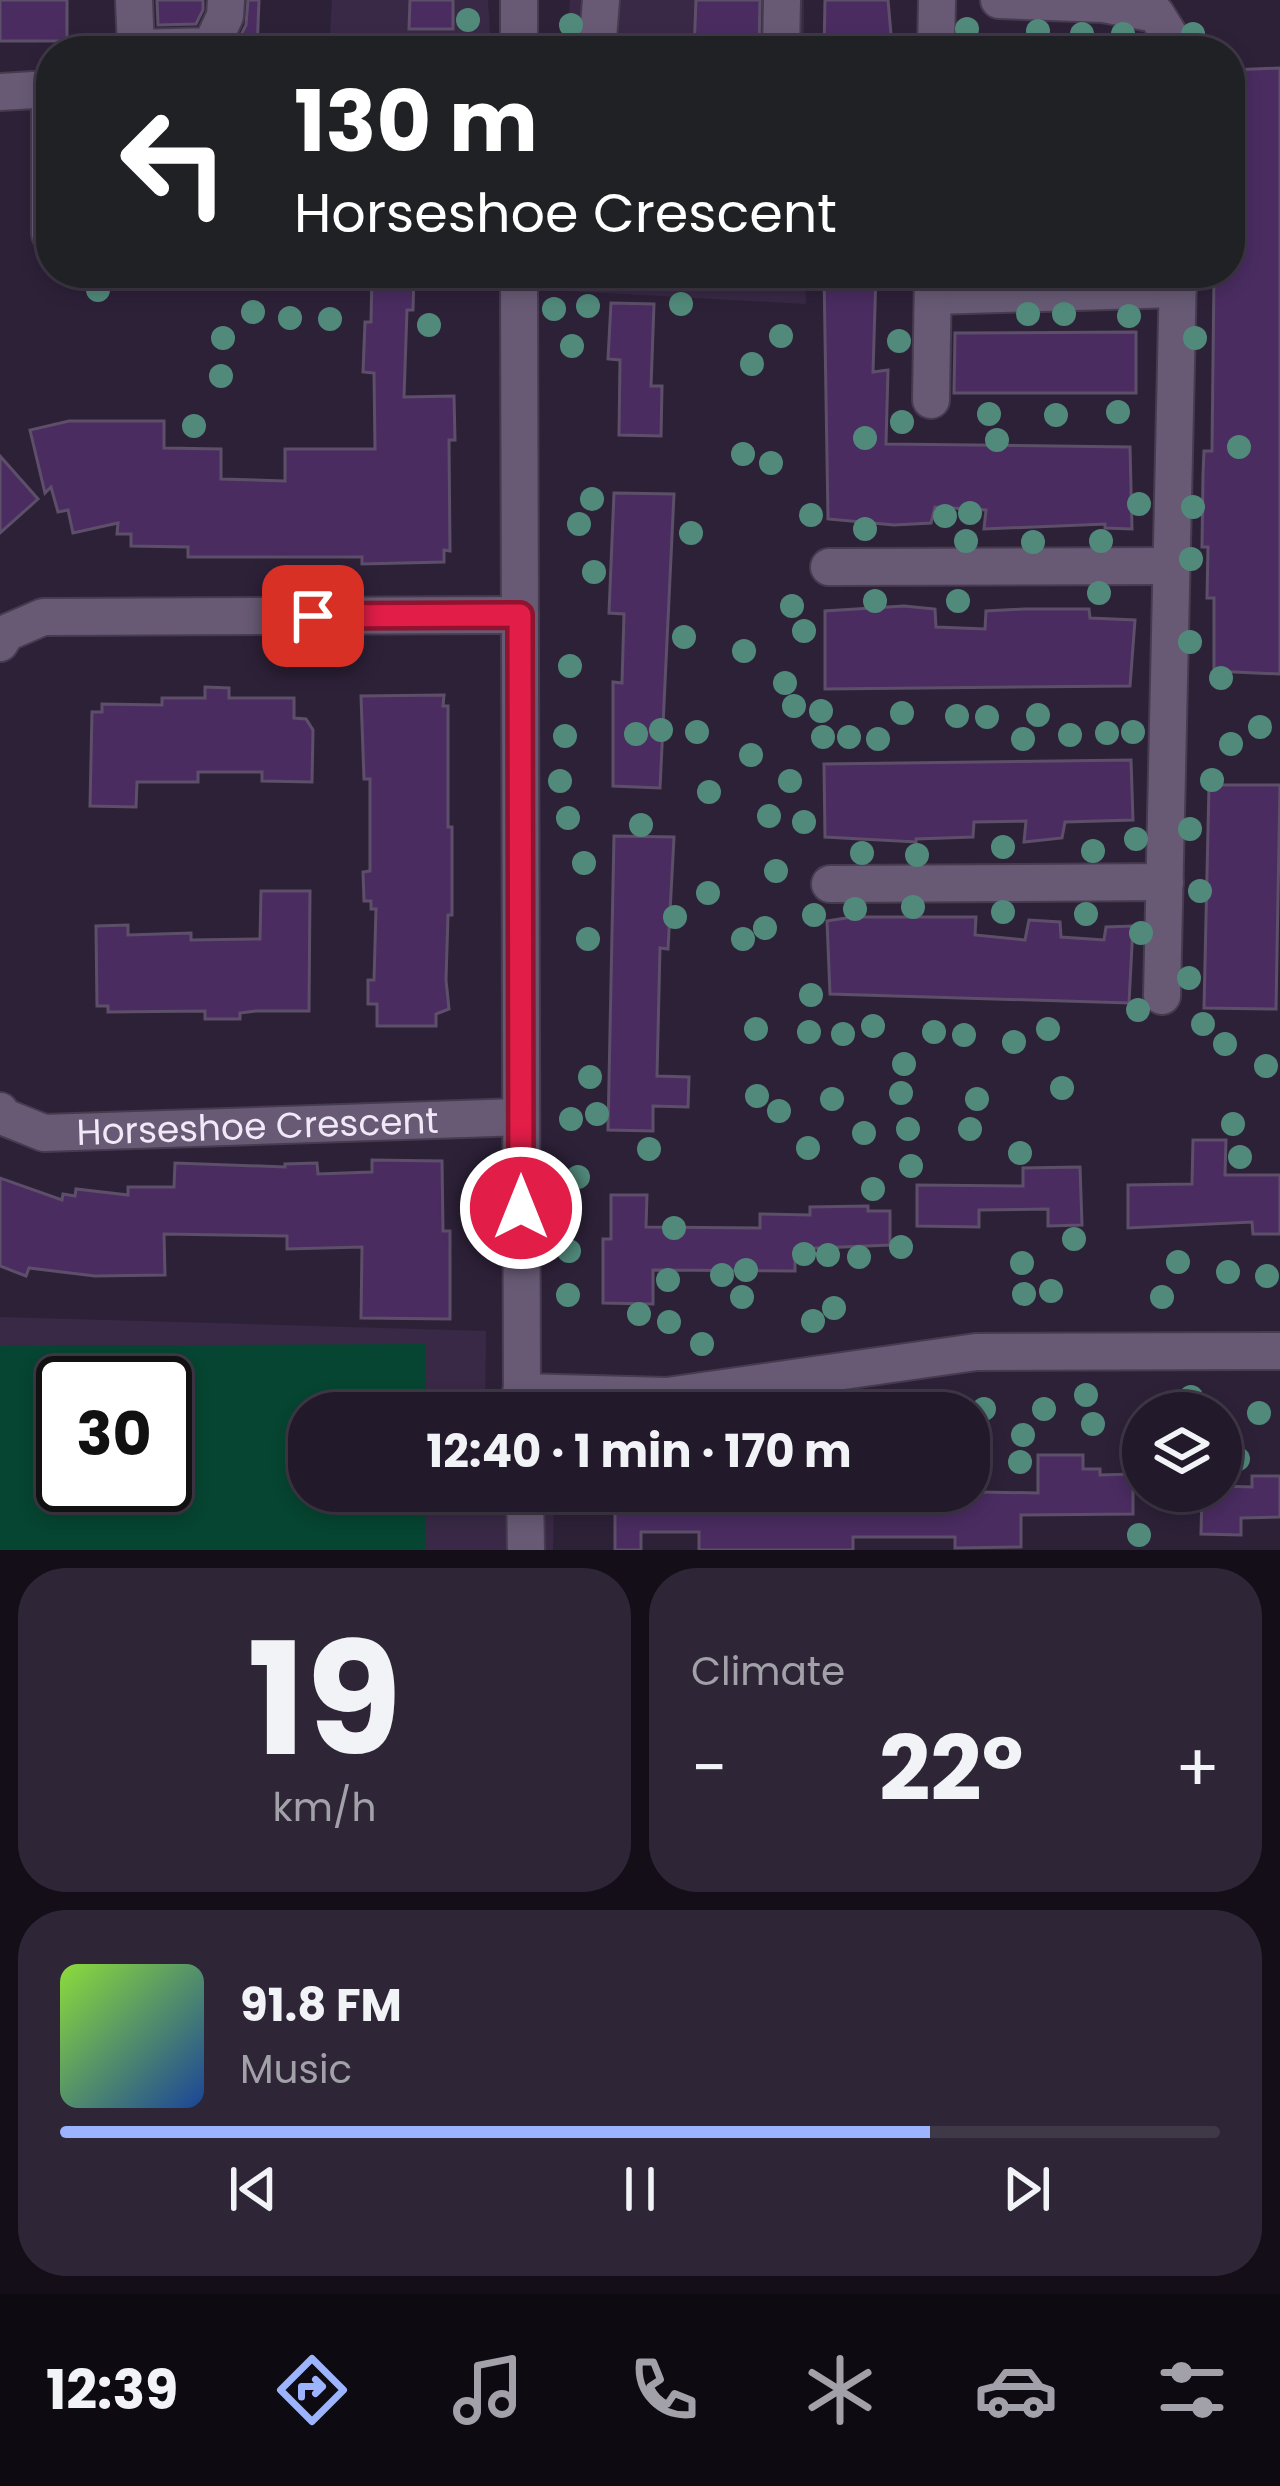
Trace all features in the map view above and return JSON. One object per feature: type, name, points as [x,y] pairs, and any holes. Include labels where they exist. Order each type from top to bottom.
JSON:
[{"type":"street","points":[[134,0],[136,36]]},
{"type":"street","points":[[216,36],[226,0]]},
{"type":"street","points":[[519,0],[519,36]]},
{"type":"street","points":[[598,36],[602,0]]},
{"type":"street","points":[[781,36],[782,0]]},
{"type":"street","points":[[936,36],[937,0]]},
{"type":"street","points":[[999,0],[1104,4],[1156,14],[1170,36]]},
{"type":"street","points":[[0,92],[36,90]]},
{"type":"street","points":[[519,288],[522,1392]]},
{"type":"street","points":[[931,400],[933,288]]},
{"type":"street","points":[[1162,996],[1178,288]]},
{"type":"street","points":[[829,567],[1172,566]]},
{"type":"street","points":[[0,644],[6,633],[44,617],[520,615]]},
{"type":"street","points":[[830,884],[1165,882]]},
{"type":"street","name":"Horseshoe Crescent","points":[[0,1111],[44,1133],[521,1117]]},
{"type":"street","points":[[695,1392],[976,1352],[1280,1351]]},
{"type":"street","points":[[525,1512],[526,1550]]},
{"type":"shaded area","points":[[332,0],[488,0],[490,36],[330,36]]},
{"type":"shaded area","points":[[570,0],[804,0],[804,36],[567,36]]},
{"type":"shaded area","points":[[805,288],[806,304],[549,290]]},
{"type":"shaded area","points":[[0,1317],[486,1331],[485,1392],[288,1392],[288,1512],[554,1512],[553,1550],[0,1550]]},
{"type":"green space","points":[[425,1344],[426,1392],[288,1392],[288,1512],[426,1512],[426,1550],[0,1550],[0,1346]]},
{"type":"building","points":[[0,0],[67,0],[67,36],[0,41]]},
{"type":"building","points":[[157,0],[203,0],[203,10],[196,24],[158,25]]},
{"type":"building","points":[[248,0],[259,0],[258,36],[240,36]]},
{"type":"building","points":[[410,0],[453,0],[453,29],[409,29]]},
{"type":"building","points":[[696,0],[760,0],[759,36],[695,36]]},
{"type":"building","points":[[825,0],[888,0],[891,34],[824,36]]},
{"type":"building","points":[[1280,68],[1280,674],[1214,671],[1214,598],[1207,598],[1208,547],[1202,547],[1204,451],[1212,451],[1214,288],[1245,288],[1245,69]]},
{"type":"building","points":[[372,288],[414,288],[413,310],[407,310],[404,397],[454,396],[455,440],[449,440],[450,551],[444,550],[444,562],[362,564],[362,557],[188,557],[188,547],[131,546],[131,534],[117,534],[118,523],[73,533],[68,510],[58,512],[51,487],[45,493],[30,430],[69,421],[164,421],[164,448],[221,449],[221,479],[285,481],[285,449],[375,449],[374,373],[363,372],[365,322],[371,322]]},
{"type":"building","points":[[824,288],[876,288],[873,372],[888,370],[886,444],[1130,447],[1132,529],[1105,528],[1105,524],[984,529],[986,510],[935,507],[931,523],[828,519]]},
{"type":"building","points":[[611,303],[654,304],[651,386],[662,386],[661,436],[619,435],[620,360],[608,359]]},
{"type":"building","points":[[1136,332],[1136,393],[954,393],[955,333]]},
{"type":"building","points":[[0,456],[38,499],[0,533]]},
{"type":"building","points":[[614,493],[674,494],[660,788],[613,786],[613,682],[622,683],[624,614],[609,613]]},
{"type":"building","points":[[935,609],[936,627],[985,629],[986,611],[1024,609],[1089,609],[1090,618],[1135,620],[1130,686],[825,689],[825,611]]},
{"type":"building","points":[[205,687],[229,688],[229,698],[294,698],[294,718],[306,719],[313,730],[312,782],[262,781],[262,772],[198,772],[198,782],[137,782],[136,807],[90,806],[92,712],[102,712],[102,704],[162,705],[162,698],[205,698]]},
{"type":"building","points":[[444,695],[443,706],[448,706],[448,827],[452,827],[449,1009],[436,1014],[436,1026],[377,1026],[377,1004],[368,1004],[368,980],[374,980],[376,909],[371,909],[371,901],[364,901],[363,872],[370,871],[370,779],[364,779],[361,696]]},
{"type":"building","points":[[1131,760],[1133,820],[1065,822],[1062,838],[1024,842],[1026,821],[974,822],[973,837],[916,842],[825,837],[824,764]]},
{"type":"building","points":[[1209,785],[1280,785],[1276,1009],[1204,1008]]},
{"type":"building","points":[[614,836],[674,837],[668,949],[660,948],[657,1076],[689,1077],[688,1107],[653,1106],[653,1131],[608,1130]]},
{"type":"building","points":[[261,891],[310,891],[309,1011],[256,1011],[240,1013],[240,1019],[205,1019],[205,1011],[108,1012],[108,1006],[97,1006],[96,926],[128,925],[128,935],[191,933],[191,940],[260,939]]},
{"type":"building","points":[[976,917],[975,935],[1025,940],[1029,920],[1060,922],[1061,937],[1104,940],[1106,927],[1133,926],[1129,1003],[830,994],[827,921]]},
{"type":"building","points":[[1193,1140],[1226,1140],[1225,1175],[1280,1175],[1280,1234],[1253,1234],[1252,1222],[1128,1228],[1128,1185],[1192,1184]]},
{"type":"building","points":[[372,1160],[442,1161],[443,1231],[450,1231],[450,1319],[361,1318],[362,1247],[287,1249],[287,1236],[164,1234],[165,1275],[95,1276],[29,1268],[26,1276],[0,1266],[0,1178],[62,1200],[63,1194],[75,1196],[76,1189],[128,1195],[128,1187],[174,1187],[175,1163],[285,1167],[317,1163],[318,1174],[372,1172]]},
{"type":"building","points":[[1080,1167],[1082,1225],[1048,1226],[1048,1209],[979,1210],[979,1227],[917,1226],[917,1185],[1023,1186],[1023,1168]]},
{"type":"building","points":[[611,1195],[647,1195],[646,1227],[760,1228],[760,1214],[810,1215],[810,1207],[868,1206],[868,1211],[890,1211],[890,1245],[795,1249],[795,1271],[653,1270],[653,1304],[603,1303],[603,1239],[611,1239]]},
{"type":"building","points":[[1038,1455],[1083,1455],[1083,1469],[1100,1469],[1100,1475],[1122,1474],[1122,1512],[1133,1514],[1021,1515],[1021,1547],[955,1548],[955,1537],[853,1537],[853,1550],[699,1550],[699,1532],[641,1532],[641,1550],[615,1550],[615,1512],[990,1512],[990,1492],[1038,1493]]},
{"type":"building","points":[[1252,1476],[1280,1476],[1280,1517],[1241,1518],[1241,1535],[1201,1534],[1202,1512],[1242,1512],[1242,1487],[1252,1487]]},
{"type":"route","points":[[313,616],[520,615],[521,1208]]}]
